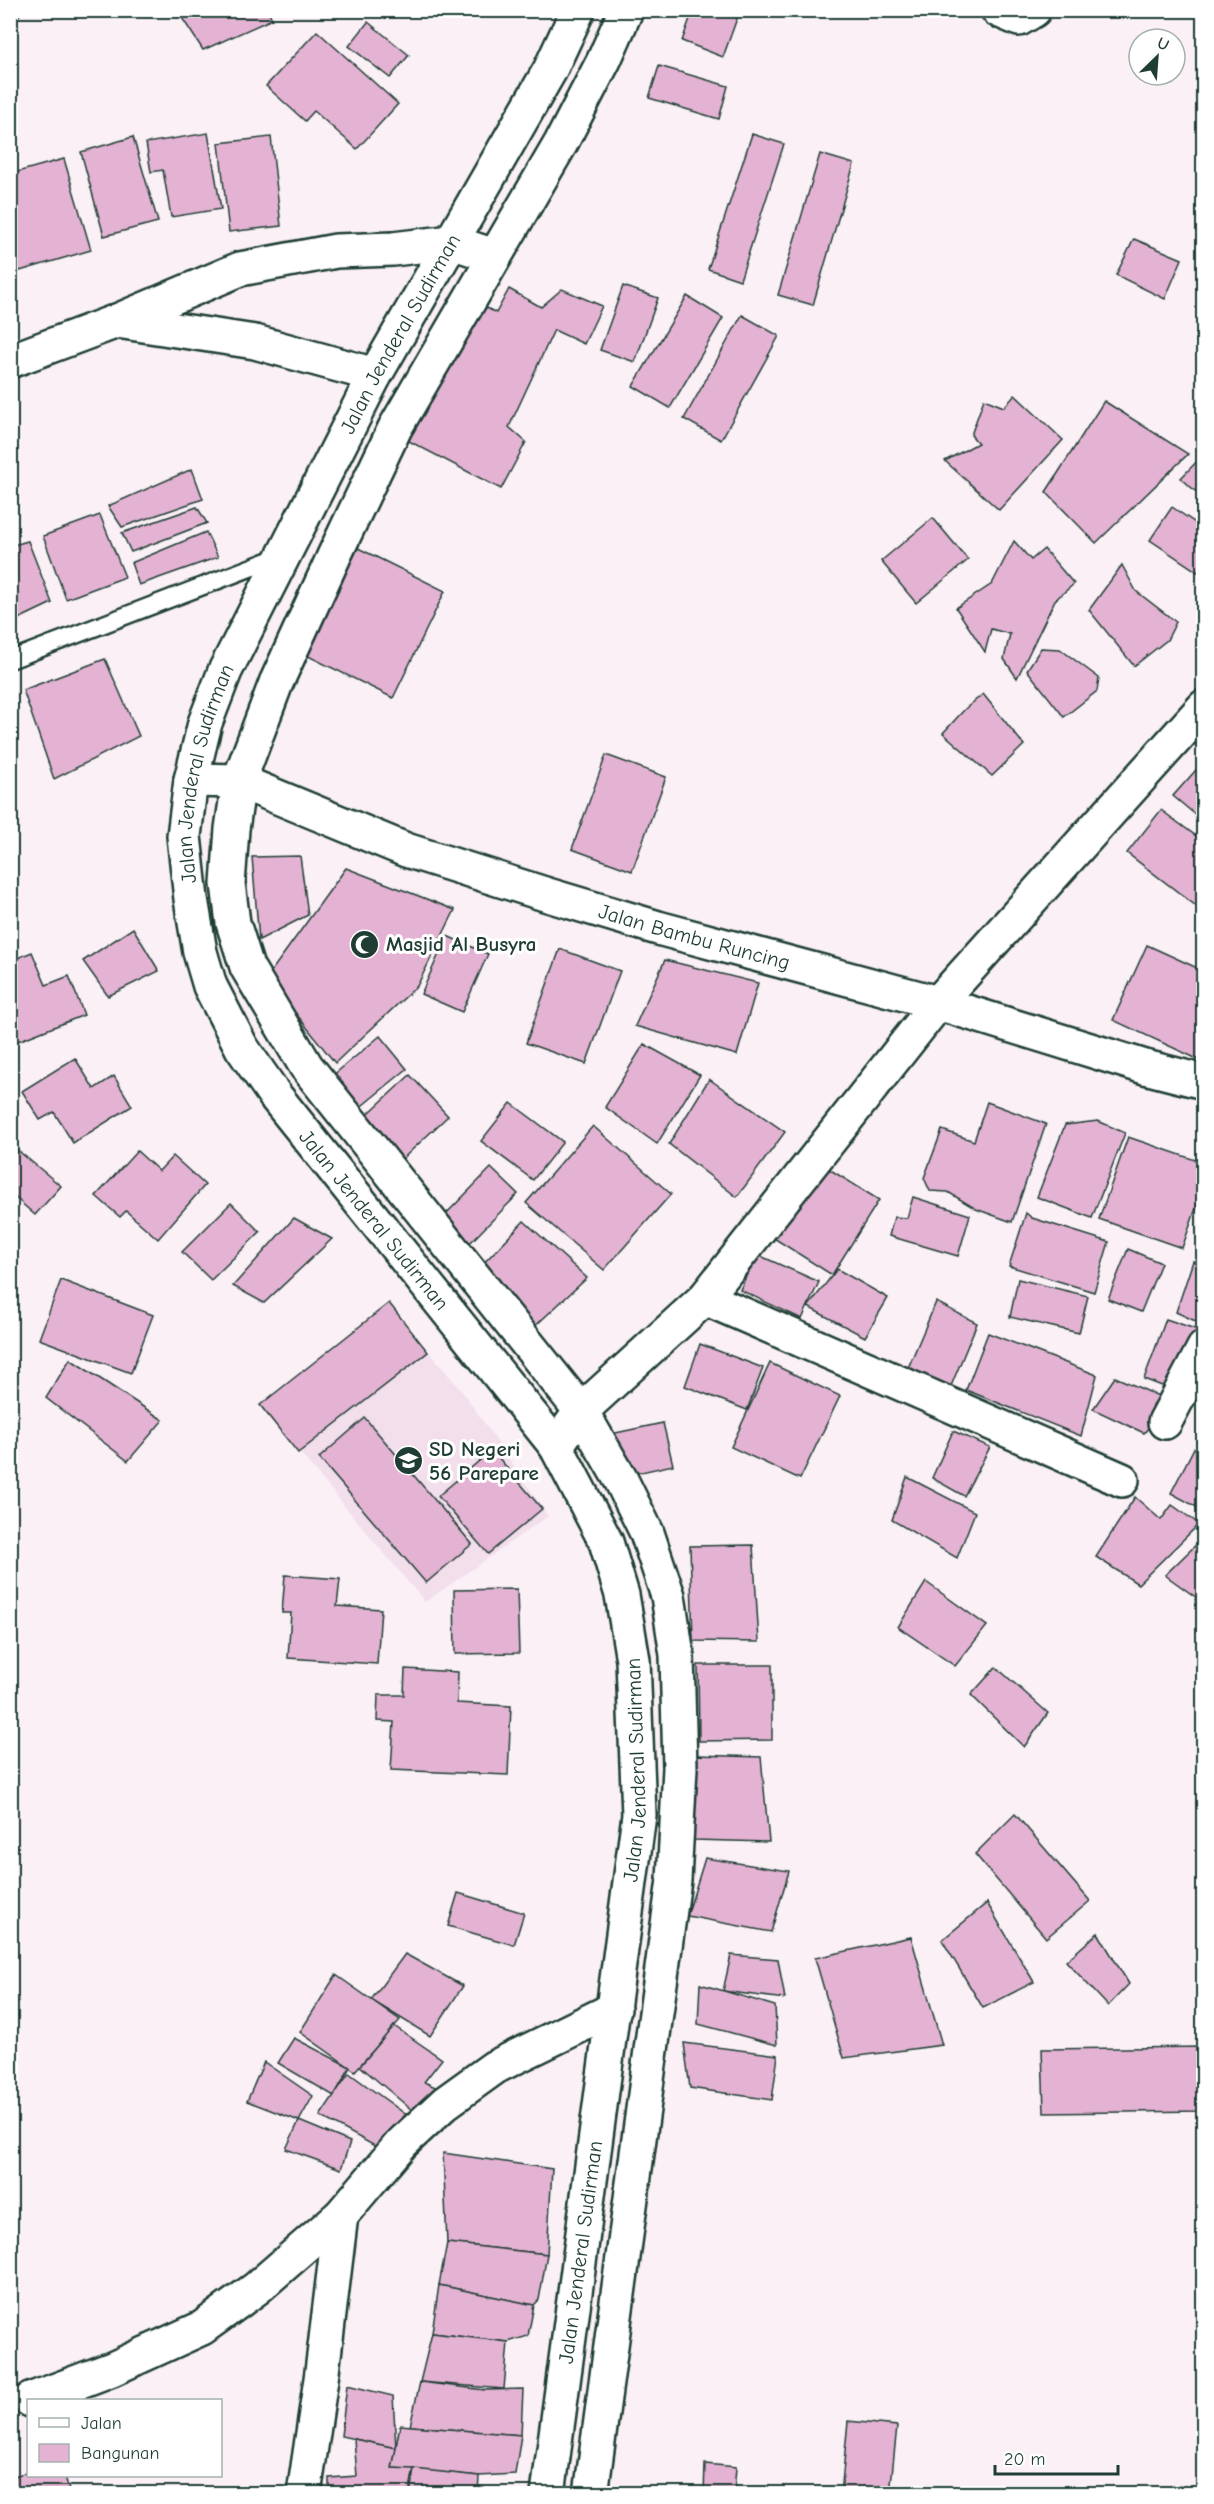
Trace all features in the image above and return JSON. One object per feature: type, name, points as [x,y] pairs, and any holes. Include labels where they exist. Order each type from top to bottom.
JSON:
[{"type":"main road","name":"Jalan Jenderal Sudirman","points":[[548,2493],[639,1815],[633,1660],[622,1595],[606,1542],[556,1446],[276,1097],[242,1048],[210,986],[201,952],[184,836],[191,780],[205,723],[225,671],[375,375],[550,70],[578,10]]},
{"type":"main road","name":"Jalan Jenderal Sudirman","points":[[591,2493],[674,1880],[680,1768],[677,1655],[668,1596],[647,1533],[621,1480],[581,1411],[306,1066],[247,967],[233,923],[228,884],[232,829],[239,781],[276,683],[395,428],[561,143],[604,60],[626,10]]},
{"type":"main road","points":[[998,10],[1019,19],[1034,10]]},
{"type":"main road","points":[[10,361],[117,321],[240,269],[336,250],[393,249],[452,242],[494,256]]},
{"type":"main road","points":[[117,321],[255,342],[375,375]]},
{"type":"main road","points":[[556,1446],[581,1411],[705,1298],[938,1003],[1203,707]]},
{"type":"main road","name":"Jalan Bambu Runcing","points":[[191,780],[239,781],[406,850],[658,928],[938,1003],[1144,1067],[1203,1082]]},
{"type":"main road","points":[[705,1298],[1122,1480]]},
{"type":"main road","points":[[1166,1422],[1203,1348]]},
{"type":"main road","points":[[34,2399],[112,2369],[202,2328],[257,2288],[341,2215],[402,2143],[446,2103],[495,2067],[614,2009]]},
{"type":"main road","points":[[304,2493],[322,2372],[341,2215]]},
{"type":"main road","points":[[10,2408],[27,2402]]},
{"type":"lane","points":[[10,660],[282,555]]},
{"type":"shaded area","name":"SD Negeri 56 Parepare","points":[[389,1303],[465,1395],[548,1516],[425,1602],[260,1405]]},
{"type":"building","points":[[10,10],[22,10],[10,33]]},
{"type":"building","points":[[177,10],[268,10],[272,19],[203,50]]},
{"type":"building","points":[[693,10],[740,10],[723,57],[682,41]]},
{"type":"building","points":[[368,22],[409,55],[390,78],[349,46]]},
{"type":"building","points":[[317,31],[398,104],[357,149],[314,111],[305,121],[266,86]]},
{"type":"building","points":[[659,66],[728,86],[719,119],[649,98]]},
{"type":"building","points":[[208,133],[221,209],[171,217],[163,170],[151,172],[146,143]]},
{"type":"building","points":[[752,134],[784,144],[740,280],[708,269]]},
{"type":"building","points":[[133,137],[158,222],[104,236],[81,152]]},
{"type":"building","points":[[271,137],[281,226],[229,232],[219,143]]},
{"type":"building","points":[[820,154],[854,164],[813,305],[778,295]]},
{"type":"building","points":[[64,159],[91,250],[13,273],[10,265],[10,174]]},
{"type":"building","points":[[1134,239],[1182,259],[1165,299],[1116,275]]},
{"type":"building","points":[[623,286],[658,298],[635,362],[600,350]]},
{"type":"building","points":[[509,289],[541,307],[562,289],[602,306],[584,344],[554,330],[509,427],[526,442],[501,489],[405,439],[476,302],[496,313]]},
{"type":"building","points":[[687,296],[723,318],[670,408],[633,386]]},
{"type":"building","points":[[742,315],[779,336],[721,440],[684,419]]},
{"type":"building","points":[[1015,395],[1063,440],[999,510],[945,461],[978,443],[971,435],[984,399],[1004,407]]},
{"type":"building","points":[[1104,401],[1188,454],[1096,543],[1046,492]]},
{"type":"building","points":[[1204,454],[1204,499],[1181,478]]},
{"type":"building","points":[[192,469],[203,499],[122,527],[108,506]]},
{"type":"building","points":[[197,507],[207,523],[131,552],[122,533]]},
{"type":"building","points":[[1172,507],[1204,529],[1204,576],[1150,540]]},
{"type":"building","points":[[100,515],[125,577],[66,599],[43,536]]},
{"type":"building","points":[[933,518],[968,560],[916,603],[881,561]]},
{"type":"building","points":[[206,532],[218,557],[139,585],[131,563]]},
{"type":"building","points":[[28,541],[52,603],[10,623],[10,546]]},
{"type":"building","points":[[1014,541],[1031,560],[1044,549],[1074,584],[1055,600],[1017,678],[1004,659],[1010,634],[991,629],[985,652],[956,608],[992,584]]},
{"type":"building","points":[[354,546],[445,591],[393,698],[302,653]]},
{"type":"building","points":[[1122,565],[1136,591],[1176,622],[1167,640],[1134,666],[1089,610]]},
{"type":"building","points":[[1041,648],[1060,649],[1099,678],[1097,691],[1064,717],[1027,670]]},
{"type":"building","points":[[105,659],[139,736],[54,779],[23,690]]},
{"type":"building","points":[[983,694],[1024,745],[992,776],[943,733],[965,709]]},
{"type":"building","points":[[606,755],[666,777],[632,871],[572,849]]},
{"type":"building","points":[[1204,761],[1204,822],[1173,796]]},
{"type":"building","points":[[1161,810],[1204,842],[1204,912],[1127,853]]},
{"type":"building","points":[[300,856],[308,915],[259,940],[252,857]]},
{"type":"building","name":"Masjid Al Busyra","points":[[346,868],[455,910],[417,986],[335,1063],[267,977]]},
{"type":"building","points":[[133,928],[159,971],[108,996],[83,961]]},
{"type":"building","points":[[447,936],[488,954],[462,1012],[421,994]]},
{"type":"building","points":[[1147,945],[1204,971],[1204,1062],[1113,1020]]},
{"type":"building","points":[[560,949],[620,971],[586,1064],[526,1043]]},
{"type":"building","points":[[32,952],[46,985],[69,976],[84,1015],[13,1043],[10,1038],[10,961]]},
{"type":"building","points":[[665,960],[758,983],[737,1055],[635,1026]]},
{"type":"building","points":[[380,1036],[407,1069],[358,1109],[331,1077]]},
{"type":"building","points":[[644,1044],[700,1075],[657,1144],[605,1107]]},
{"type":"building","points":[[75,1058],[94,1089],[114,1076],[132,1106],[73,1143],[54,1112],[40,1120],[22,1091]]},
{"type":"building","points":[[410,1075],[448,1116],[396,1165],[357,1124]]},
{"type":"building","points":[[709,1079],[785,1132],[737,1197],[669,1144]]},
{"type":"building","points":[[987,1102],[1046,1124],[1012,1222],[976,1209],[948,1192],[930,1191],[924,1178],[942,1130],[974,1141]]},
{"type":"building","points":[[511,1103],[563,1142],[533,1180],[481,1141]]},
{"type":"building","points":[[1098,1121],[1125,1133],[1092,1218],[1037,1197],[1065,1125]]},
{"type":"building","points":[[593,1126],[671,1194],[604,1270],[526,1203]]},
{"type":"building","points":[[1128,1137],[1204,1163],[1204,1186],[1182,1248],[1099,1219]]},
{"type":"building","points":[[10,1144],[61,1186],[35,1215],[10,1193]]},
{"type":"building","points":[[137,1151],[159,1171],[173,1156],[205,1185],[158,1239],[126,1211],[120,1217],[96,1196]]},
{"type":"building","points":[[816,1161],[879,1200],[832,1275],[769,1235]]},
{"type":"building","points":[[491,1168],[518,1194],[469,1244],[442,1218]]},
{"type":"building","points":[[913,1197],[970,1215],[958,1256],[889,1236],[894,1217],[907,1218]]},
{"type":"building","points":[[231,1203],[260,1232],[211,1280],[182,1252]]},
{"type":"building","points":[[1026,1213],[1032,1218],[1109,1242],[1094,1292],[1009,1266]]},
{"type":"building","points":[[294,1218],[332,1239],[264,1303],[233,1286]]},
{"type":"building","points":[[524,1221],[587,1278],[534,1327],[478,1269]]},
{"type":"building","points":[[1128,1249],[1161,1263],[1141,1312],[1108,1299]]},
{"type":"building","points":[[756,1254],[819,1282],[802,1319],[740,1290]]},
{"type":"building","points":[[1193,1261],[1204,1265],[1204,1325],[1176,1312]]},
{"type":"building","points":[[837,1269],[888,1298],[865,1337],[808,1307]]},
{"type":"building","points":[[1018,1279],[1088,1296],[1079,1333],[1010,1317]]},
{"type":"building","points":[[61,1280],[153,1315],[131,1373],[39,1339]]},
{"type":"building","points":[[936,1302],[977,1323],[949,1391],[908,1368]]},
{"type":"building","points":[[389,1303],[428,1352],[298,1453],[260,1405]]},
{"type":"building","points":[[1166,1319],[1201,1331],[1175,1391],[1144,1379]]},
{"type":"building","points":[[988,1333],[1097,1375],[1081,1436],[966,1390]]},
{"type":"building","points":[[700,1344],[763,1368],[747,1410],[685,1386]]},
{"type":"building","points":[[70,1359],[163,1420],[128,1461],[46,1398]]},
{"type":"building","points":[[770,1363],[840,1396],[800,1479],[731,1447]]},
{"type":"building","points":[[1115,1377],[1170,1401],[1144,1433],[1093,1409]]},
{"type":"building","points":[[365,1418],[472,1544],[426,1583],[319,1458]]},
{"type":"building","points":[[663,1423],[673,1465],[628,1475],[606,1435]]},
{"type":"building","points":[[953,1431],[990,1447],[964,1496],[932,1478]]},
{"type":"building","points":[[1194,1448],[1204,1453],[1204,1511],[1171,1493]]},
{"type":"building","points":[[492,1450],[542,1509],[488,1554],[438,1496]]},
{"type":"building","points":[[907,1477],[975,1512],[957,1558],[892,1520]]},
{"type":"building","points":[[1135,1497],[1161,1520],[1172,1505],[1199,1524],[1138,1584],[1096,1557]]},
{"type":"building","points":[[1204,1537],[1204,1603],[1165,1575]]},
{"type":"building","points":[[753,1545],[759,1642],[693,1641],[690,1546]]},
{"type":"building","points":[[285,1575],[340,1579],[337,1606],[381,1609],[377,1664],[288,1658],[291,1613],[282,1613]]},
{"type":"building","points":[[926,1582],[987,1626],[955,1666],[898,1627]]},
{"type":"building","points":[[517,1589],[519,1653],[455,1654],[454,1590]]},
{"type":"building","points":[[698,1665],[772,1665],[772,1740],[699,1741]]},
{"type":"building","points":[[996,1667],[1048,1713],[1024,1747],[971,1695]]},
{"type":"building","points":[[405,1669],[458,1672],[457,1703],[511,1706],[508,1775],[391,1770],[394,1722],[377,1721],[378,1695],[404,1695]]},
{"type":"building","points":[[696,1755],[761,1757],[769,1842],[693,1840]]},
{"type":"building","points":[[1015,1814],[1090,1901],[1046,1938],[975,1854]]},
{"type":"building","points":[[705,1858],[789,1871],[771,1932],[687,1916]]},
{"type":"building","points":[[458,1893],[524,1913],[514,1945],[448,1926]]},
{"type":"building","points":[[987,1903],[1034,1982],[983,2008],[942,1940]]},
{"type":"building","points":[[1098,1933],[1129,1984],[1108,2006],[1066,1961]]},
{"type":"building","points":[[911,1937],[942,2045],[844,2058],[815,1958]]},
{"type":"building","points":[[405,1954],[463,1986],[430,2036],[371,2000]]},
{"type":"building","points":[[731,1955],[778,1959],[785,1999],[723,1991]]},
{"type":"building","points":[[336,1975],[400,2020],[355,2071],[300,2032]]},
{"type":"building","points":[[700,1984],[775,2006],[777,2045],[698,2024]]},
{"type":"building","points":[[394,2026],[442,2059],[424,2082],[440,2089],[420,2117],[360,2066]]},
{"type":"building","points":[[294,2038],[350,2067],[334,2096],[278,2063]]},
{"type":"building","points":[[684,2043],[778,2055],[772,2100],[690,2088]]},
{"type":"building","points":[[1204,2047],[1204,2111],[1044,2113],[1042,2049]]},
{"type":"building","points":[[264,2062],[313,2096],[299,2121],[247,2101]]},
{"type":"building","points":[[349,2073],[408,2116],[391,2155],[320,2116]]},
{"type":"building","points":[[299,2121],[350,2142],[341,2169],[286,2149]]},
{"type":"building","points":[[443,2153],[552,2169],[547,2254],[447,2243]]},
{"type":"building","points":[[447,2243],[547,2254],[539,2300],[534,2305],[439,2285]]},
{"type":"building","points":[[439,2285],[534,2305],[528,2336],[508,2342],[432,2333]]},
{"type":"building","points":[[432,2333],[508,2342],[504,2389],[420,2382]]},
{"type":"building","points":[[420,2382],[485,2390],[523,2389],[521,2435],[410,2426]]},
{"type":"building","points":[[347,2385],[393,2396],[396,2448],[341,2436]]},
{"type":"building","points":[[848,2421],[897,2426],[890,2494],[841,2494]]},
{"type":"building","points":[[400,2425],[521,2435],[515,2474],[479,2476],[392,2468]]},
{"type":"building","points":[[354,2439],[396,2448],[392,2468],[414,2469],[409,2494],[329,2494],[329,2478],[357,2476]]},
{"type":"building","points":[[705,2464],[736,2467],[734,2494],[704,2494]]},
{"type":"building","points":[[414,2469],[479,2476],[478,2494],[410,2494]]},
{"type":"building","points":[[27,2472],[27,2477],[65,2477],[70,2494],[10,2494],[10,2477]]},
{"type":"place","name":"Masjid Al Busyra","points":[[365,944]]},
{"type":"place","name":"SD Negeri 56 Parepare","points":[[408,1461]]}]
